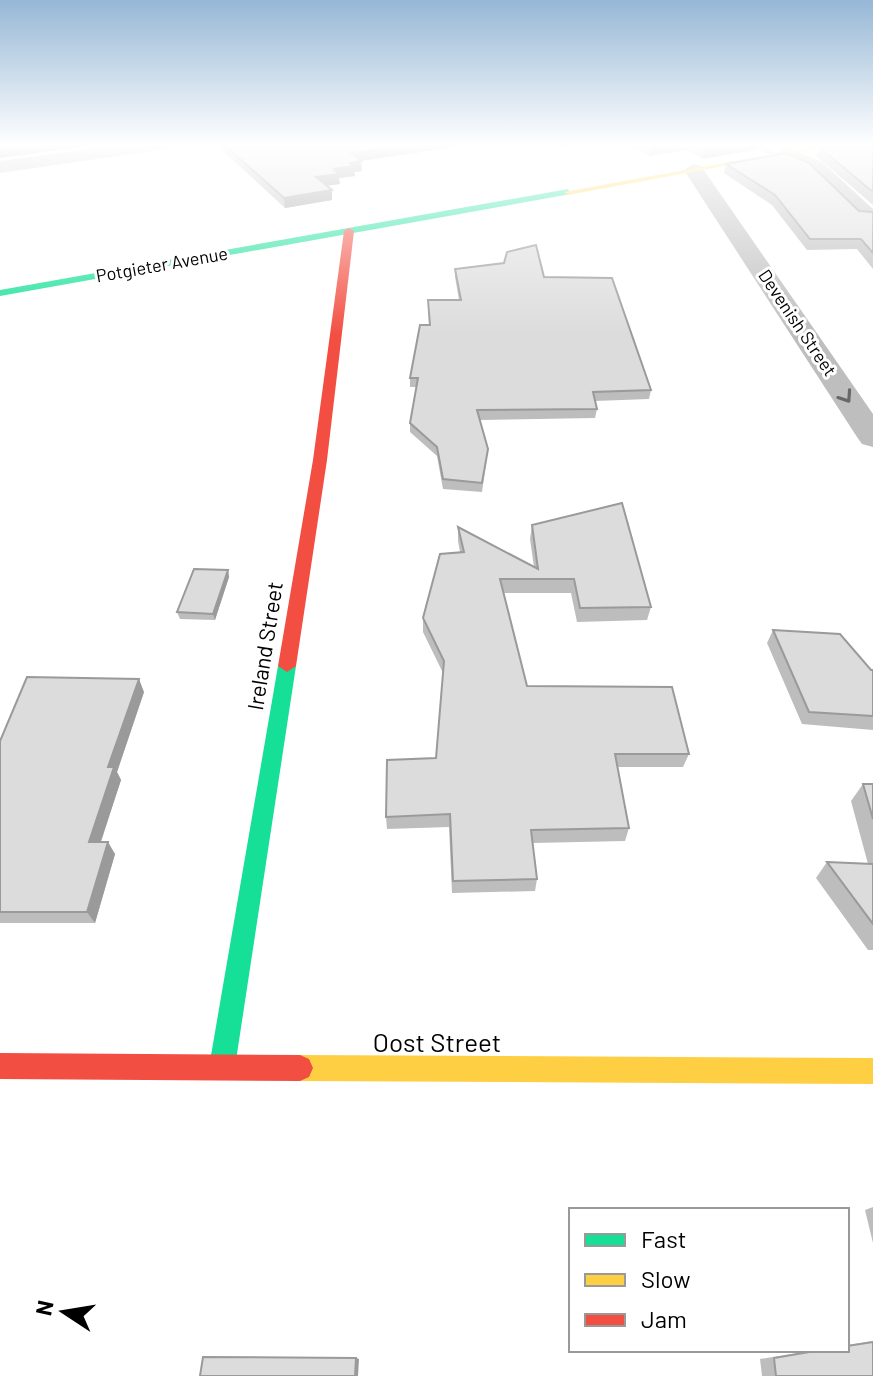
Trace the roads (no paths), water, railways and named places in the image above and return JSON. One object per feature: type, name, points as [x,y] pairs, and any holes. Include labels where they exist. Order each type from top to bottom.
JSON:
[{"type":"street","name":"Potgieter Avenue","points":[[0,293],[484,207]]},
{"type":"street","name":"Devenish Street","points":[[719,207],[873,437]]},
{"type":"street","points":[[858,207],[865,214]]},
{"type":"street","name":"Ireland Street","points":[[222,1067],[320,460],[349,231]]},
{"type":"street","name":"Oost Street","points":[[0,1066],[873,1071]]}]
